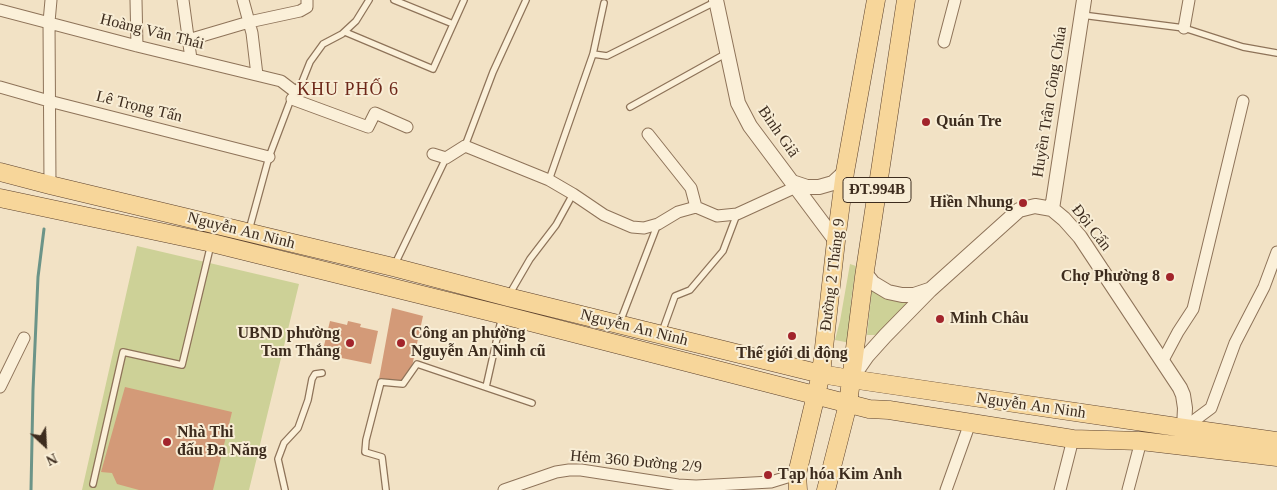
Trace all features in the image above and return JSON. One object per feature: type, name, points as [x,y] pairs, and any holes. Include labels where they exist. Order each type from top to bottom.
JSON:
[{"type":"main road","name":"Đường 2 Tháng 9","points":[[798,483],[821,374],[845,172],[876,0]]},
{"type":"main road","name":"Đường 2 Tháng 9","points":[[827,489],[848,404],[865,273],[906,0]]},
{"type":"main road","name":"Nguyễn An Ninh","points":[[0,172],[393,267],[508,298],[821,374],[1182,437],[1277,456]]},
{"type":"main road","name":"Nguyễn An Ninh","points":[[1,201],[212,243],[869,409],[889,410],[1073,440],[1141,441],[1182,437],[1277,441]]},
{"type":"main road","points":[[212,243],[216,224]]},
{"type":"main road","points":[[798,483],[827,489]]},
{"type":"street","points":[[50,185],[48,22],[51,0]]},
{"type":"street","points":[[136,0],[137,46]]},
{"type":"street","points":[[183,0],[191,59]]},
{"type":"street","points":[[243,0],[252,33],[257,75]]},
{"type":"street","points":[[188,40],[249,22],[300,10],[307,7],[307,0]]},
{"type":"street","name":"Bình Giã","points":[[716,0],[738,103],[750,126],[836,241]]},
{"type":"street","points":[[944,42],[955,0]]},
{"type":"street","name":"Huyền Trân Công Chúa","points":[[1052,208],[1084,0]]},
{"type":"street","points":[[1184,28],[1189,0]]},
{"type":"street","name":"Hoàng Văn Thái","points":[[0,10],[282,81],[293,95],[368,127],[375,113],[407,127]]},
{"type":"street","name":"Lê Trọng Tấn","points":[[0,87],[270,157]]},
{"type":"street","points":[[1162,362],[1193,309],[1244,101]]},
{"type":"street","points":[[648,134],[692,188],[696,207]]},
{"type":"street","points":[[434,154],[446,158],[465,146],[549,180],[604,215],[632,227],[644,228],[658,224],[678,212],[696,207],[716,216],[737,214],[794,184],[819,188],[833,183],[845,172]]},
{"type":"street","name":"Đội Cấn","points":[[851,379],[867,356],[930,290],[1019,210],[1035,206],[1052,208],[1080,237],[1180,388],[1185,408],[1182,437]]},
{"type":"street","points":[[1182,437],[1211,408],[1235,344],[1264,287],[1277,252]]},
{"type":"street","points":[[865,273],[873,283],[888,292],[914,295],[930,290]]},
{"type":"street","points":[[0,387],[24,338]]},
{"type":"street","points":[[946,490],[970,423]]},
{"type":"street","points":[[1060,490],[1073,440]]},
{"type":"street","points":[[1128,490],[1141,441]]},
{"type":"street","name":"Hẻm 360 Đường 2/9","points":[[504,490],[556,472],[569,470],[581,470],[704,488],[771,482],[798,483]]},
{"type":"lane","points":[[249,232],[270,157],[293,95],[302,82],[310,62],[323,44],[344,32],[356,21],[369,0]]},
{"type":"lane","points":[[394,0],[453,24]]},
{"type":"lane","points":[[344,32],[433,69],[464,0]]},
{"type":"lane","points":[[465,146],[493,72],[526,0]]},
{"type":"lane","points":[[593,54],[607,56],[716,0]]},
{"type":"lane","points":[[549,180],[593,54],[604,3]]},
{"type":"lane","points":[[1082,15],[1184,28],[1243,47],[1277,53]]},
{"type":"lane","points":[[630,107],[727,53]]},
{"type":"lane","points":[[393,267],[446,158]]},
{"type":"lane","points":[[508,298],[530,259],[556,225],[573,194]]},
{"type":"lane","points":[[661,334],[675,296],[690,290],[723,251],[737,214]]},
{"type":"lane","points":[[619,324],[658,224]]},
{"type":"lane","points":[[93,484],[123,352],[182,366],[212,243]]},
{"type":"lane","points":[[486,388],[503,315]]},
{"type":"lane","points":[[386,490],[382,457],[366,452],[366,440],[381,382],[403,384],[417,364],[532,403]]},
{"type":"lane","points":[[285,490],[278,459],[284,443],[298,428],[308,400],[312,379],[315,374],[322,373]]},
{"type":"green space","points":[[137,246],[299,284],[249,490],[82,490]]},
{"type":"green space","points":[[850,264],[856,266],[851,301],[850,343],[835,340]]},
{"type":"green space","points":[[872,288],[914,300],[879,333],[867,335]]},
{"type":"building","name":"Công an phường Nguyễn An Ninh cũ","points":[[392,308],[423,316],[411,371],[402,382],[379,379]]},
{"type":"building","name":"UBND phường Tam Thắng","points":[[330,321],[347,325],[348,321],[361,324],[360,327],[378,331],[371,364],[322,354]]},
{"type":"building","name":"Nhà Thi đấu Đa Năng","points":[[125,387],[232,412],[213,490],[139,490],[117,484],[112,473],[101,472]]},
{"type":"waterway","points":[[31,490],[38,277],[44,229]]},
{"type":"place","name":"Quán Tre","points":[[926,122]]},
{"type":"place","name":"Hiền Nhung","points":[[1023,203]]},
{"type":"place","name":"Chợ Phường 8","points":[[1170,277]]},
{"type":"place","name":"Minh Châu","points":[[940,319]]},
{"type":"place","name":"Thế giới di động","points":[[792,336]]},
{"type":"place","name":"UBND phường Tam Thắng","points":[[350,343]]},
{"type":"place","name":"Công an phường Nguyễn An Ninh cũ","points":[[401,343]]},
{"type":"place","name":"Nhà Thi đấu Đa Năng","points":[[167,442]]},
{"type":"place","name":"Tạp hóa Kim Anh","points":[[768,475]]},
{"type":"district","name":"KHU PHỐ 6","points":[[348,90]]}]
